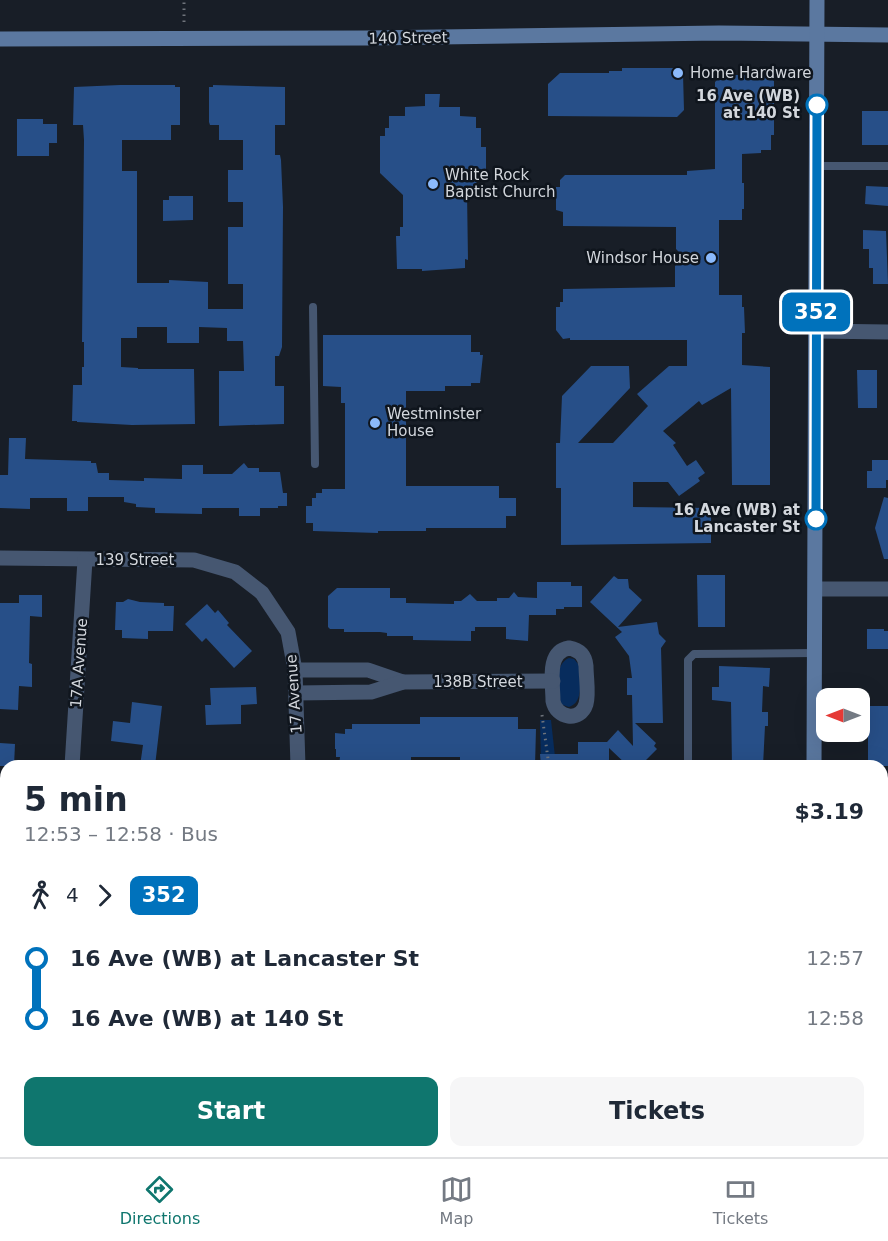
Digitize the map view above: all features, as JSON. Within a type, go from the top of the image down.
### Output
[{"type":"main road","points":[[814,760],[817,0]]},
{"type":"main road","name":"140 Street","points":[[0,39],[369,38],[719,33],[888,35]]},
{"type":"street","points":[[816,331],[888,332]]},
{"type":"street","name":"139 Street","points":[[0,558],[194,561],[235,572],[262,593]]},
{"type":"street","name":"17A Avenue","points":[[72,760],[85,560]]},
{"type":"street","points":[[816,589],[888,589]]},
{"type":"street","name":"17 Avenue","points":[[262,593],[288,633],[295,670],[298,760]]},
{"type":"street","name":"138B Street","points":[[295,670],[368,670],[403,682]]},
{"type":"street","name":"138B Street","points":[[296,693],[370,692],[403,682],[553,681]]},
{"type":"lane","points":[[817,166],[888,166]]},
{"type":"lane","points":[[313,307],[315,464]]},
{"type":"lane","points":[[688,760],[688,660],[694,654],[815,653]]},
{"type":"path","points":[[183,22],[184,0]]},
{"type":"path","points":[[546,709],[542,713],[542,728],[549,760]]},
{"type":"shaded area","points":[[569,658],[574,659],[579,665],[580,683],[577,700],[569,707],[560,704],[558,685],[561,666]]},
{"type":"shaded area","points":[[540,720],[551,720],[555,760],[541,760]]},
{"type":"building","points":[[622,68],[676,68],[683,74],[684,110],[677,117],[548,116],[548,84],[560,73],[609,73],[609,71],[622,71]]},
{"type":"building","points":[[722,75],[768,75],[774,81],[774,135],[771,135],[771,150],[742,154],[744,209],[742,209],[742,220],[719,220],[719,295],[742,295],[745,333],[742,333],[742,365],[770,367],[770,485],[732,485],[731,388],[702,405],[699,401],[663,431],[676,443],[673,445],[687,466],[696,460],[705,473],[698,478],[700,481],[679,496],[668,482],[633,482],[633,507],[711,508],[711,543],[561,545],[561,488],[556,488],[556,443],[560,443],[562,396],[591,366],[629,366],[630,388],[578,443],[613,443],[648,406],[637,394],[669,366],[687,366],[687,340],[563,339],[556,330],[556,307],[560,307],[560,302],[563,302],[563,289],[675,287],[675,266],[684,257],[676,249],[676,227],[563,226],[563,212],[556,210],[556,187],[560,187],[560,180],[565,175],[687,175],[687,171],[715,169],[715,82]]},
{"type":"building","points":[[175,85],[175,87],[180,87],[180,125],[171,125],[171,140],[122,140],[122,171],[137,171],[137,283],[169,283],[169,280],[208,282],[208,309],[243,309],[243,284],[228,284],[228,227],[243,227],[243,202],[228,202],[228,170],[243,170],[243,140],[219,140],[219,125],[210,125],[209,122],[209,87],[213,85],[285,87],[285,125],[275,125],[275,155],[280,155],[281,160],[283,207],[282,347],[279,356],[275,356],[275,386],[284,386],[284,424],[219,426],[219,371],[244,371],[243,341],[227,341],[227,328],[199,327],[199,343],[167,343],[167,327],[137,327],[137,338],[121,338],[121,367],[194,369],[195,424],[132,425],[72,421],[73,385],[82,385],[82,367],[84,367],[84,342],[82,342],[84,140],[83,125],[73,125],[74,87]]},
{"type":"building","name":"White Rock Baptist Church","points":[[425,94],[440,94],[439,107],[460,107],[460,116],[476,117],[476,128],[481,128],[481,147],[486,147],[486,173],[467,192],[468,260],[465,259],[465,268],[422,271],[422,269],[397,269],[396,236],[400,236],[400,227],[403,227],[403,195],[380,173],[380,136],[385,136],[385,128],[389,128],[389,116],[405,116],[405,107],[425,106]]},
{"type":"building","points":[[862,111],[888,111],[888,145],[862,145]]},
{"type":"building","points":[[17,119],[43,119],[43,124],[57,124],[57,143],[49,143],[49,156],[17,156]]},
{"type":"building","points":[[866,186],[888,187],[888,206],[865,204]]},
{"type":"building","points":[[169,196],[193,196],[193,220],[163,221],[163,200],[169,200]]},
{"type":"building","points":[[863,230],[886,231],[888,284],[873,284],[873,268],[869,268],[869,249],[863,249]]},
{"type":"building","name":"Westminster House","points":[[323,335],[471,335],[471,352],[480,352],[480,355],[483,355],[480,383],[471,383],[471,386],[445,386],[445,391],[406,391],[406,486],[499,486],[499,498],[516,498],[516,516],[506,516],[506,528],[426,528],[426,531],[378,531],[378,533],[313,531],[313,523],[306,523],[306,506],[312,506],[312,498],[316,498],[316,493],[322,493],[322,489],[345,489],[345,403],[341,403],[341,387],[323,386]]},
{"type":"building","points":[[857,370],[877,370],[877,408],[858,408]]},
{"type":"building","points":[[9,438],[26,438],[25,459],[91,461],[91,463],[96,463],[98,473],[109,473],[109,480],[182,479],[182,465],[203,465],[203,474],[232,474],[244,463],[248,468],[259,468],[259,472],[280,472],[283,493],[287,493],[287,506],[260,508],[260,516],[239,516],[239,508],[202,508],[202,514],[155,513],[155,508],[136,507],[136,504],[124,502],[124,497],[88,497],[88,511],[67,511],[67,498],[30,498],[30,509],[0,508],[0,475],[8,475]]},
{"type":"building","points":[[872,460],[888,460],[886,488],[867,488],[867,471],[872,471]]},
{"type":"building","points":[[884,497],[888,498],[888,559],[884,559],[875,528]]},
{"type":"building","points":[[697,575],[725,575],[725,627],[698,627]]},
{"type":"building","points":[[614,576],[618,579],[628,579],[629,588],[642,600],[618,627],[657,622],[659,634],[666,641],[661,648],[663,723],[635,723],[656,743],[654,746],[657,749],[646,760],[622,760],[609,748],[609,760],[540,760],[540,754],[578,754],[578,742],[607,742],[618,730],[633,746],[632,695],[627,695],[627,678],[632,678],[629,656],[615,637],[622,632],[590,602]]},
{"type":"building","points":[[537,582],[571,582],[571,586],[582,586],[582,607],[556,609],[556,615],[529,615],[528,641],[506,639],[506,627],[475,627],[475,631],[471,631],[471,641],[413,640],[413,636],[387,636],[387,633],[380,632],[344,632],[344,629],[328,627],[328,596],[337,588],[390,588],[390,598],[406,598],[406,603],[454,604],[454,601],[461,601],[470,594],[477,601],[497,601],[497,598],[509,598],[514,592],[518,597],[537,598]]},
{"type":"building","points":[[19,595],[42,595],[42,617],[30,616],[29,663],[32,664],[32,687],[19,686],[18,710],[0,709],[0,603],[19,603]]},
{"type":"building","points":[[128,599],[174,606],[173,631],[148,631],[148,639],[122,638],[122,630],[115,630],[116,602]]},
{"type":"building","points":[[207,604],[215,613],[218,610],[229,623],[227,625],[252,651],[234,668],[206,638],[202,642],[185,624]]},
{"type":"building","points":[[867,629],[888,631],[888,649],[867,649]]},
{"type":"building","points":[[719,666],[770,668],[769,687],[763,686],[762,712],[768,712],[763,760],[732,760],[731,702],[712,700],[712,687],[719,687]]},
{"type":"building","points":[[256,687],[257,704],[241,705],[241,724],[206,725],[205,705],[211,705],[210,688]]},
{"type":"building","points":[[132,702],[162,706],[156,760],[141,760],[143,745],[111,741],[113,721],[130,723]]},
{"type":"building","points":[[870,706],[888,706],[888,760],[868,760]]},
{"type":"building","points":[[420,717],[518,717],[518,729],[536,729],[535,760],[460,760],[460,757],[411,757],[411,760],[340,760],[340,757],[336,757],[335,733],[345,734],[345,729],[352,729],[352,724],[420,724]]},
{"type":"building","points":[[0,743],[15,744],[14,760],[0,760]]},
{"type":"bus line","name":"352","points":[[816,519],[817,105]]},
{"type":"place","name":"Home Hardware","points":[[678,73]]},
{"type":"place","name":"16 Ave (WB) at 140 St","points":[[817,105]]},
{"type":"place","name":"White Rock Baptist Church","points":[[433,184]]},
{"type":"place","name":"Windsor House","points":[[711,258]]},
{"type":"place","name":"Westminster House","points":[[375,423]]},
{"type":"place","name":"16 Ave (WB) at Lancaster St","points":[[816,519]]}]
